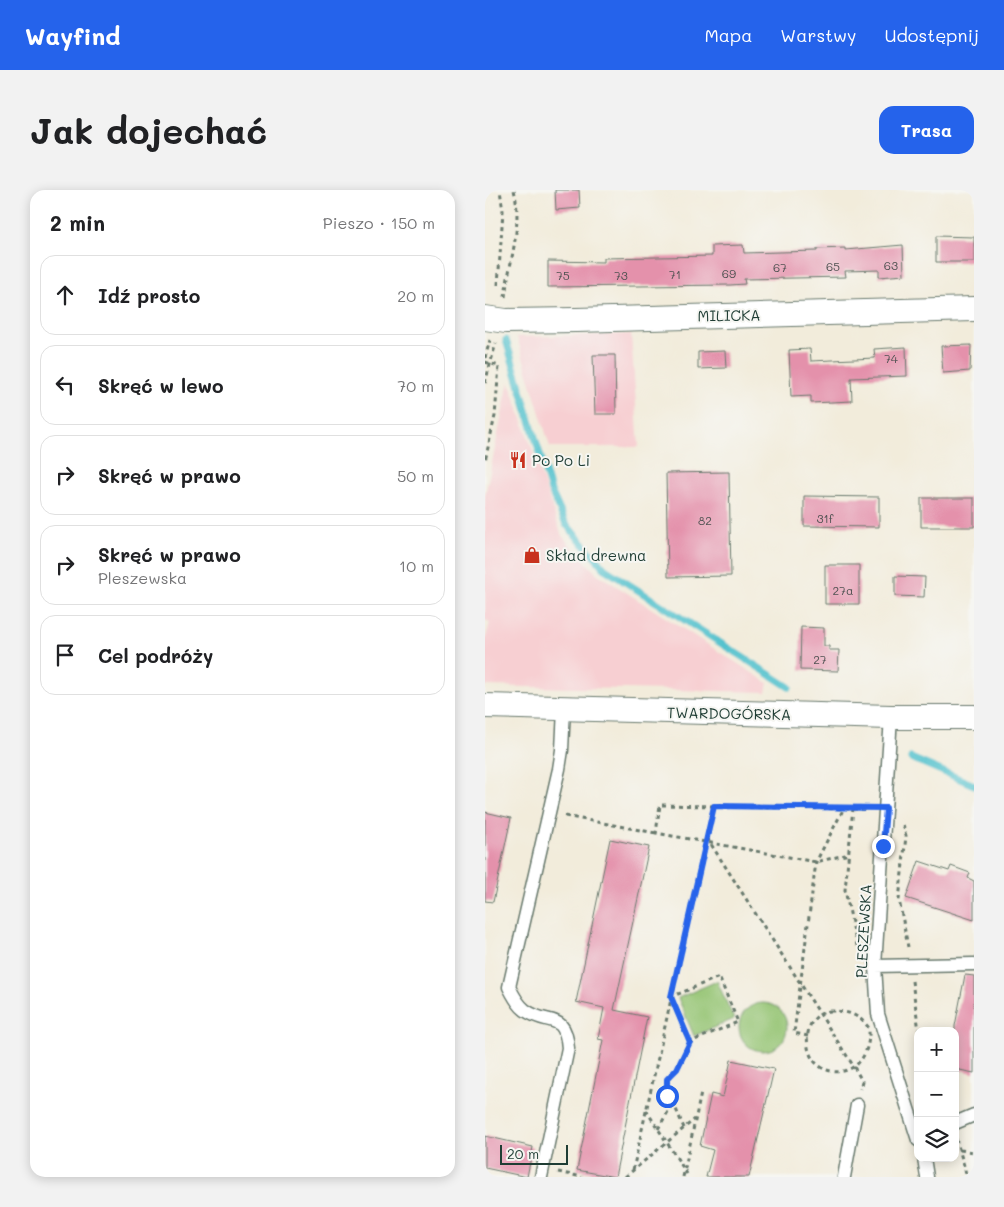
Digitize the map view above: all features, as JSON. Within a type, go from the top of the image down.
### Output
[{"type":"street","name":"MILICKA","points":[[495,312],[524,320],[974,310]]},
{"type":"street","name":"TWARDOGÓRSKA","points":[[485,706],[564,710],[974,717]]},
{"type":"lane","points":[[542,1173],[568,1048],[567,1033],[561,1024],[525,1010],[509,987],[562,750],[564,710]]},
{"type":"lane","name":"PLESZEWSKA","points":[[891,717],[875,966],[878,1014],[914,1127]]},
{"type":"lane","points":[[875,966],[974,964]]},
{"type":"lane","points":[[844,1177],[857,1105]]},
{"type":"lane","points":[[959,1121],[974,1115]]},
{"type":"lane","points":[[925,1162],[927,1177]]},
{"type":"path","points":[[498,285],[503,211],[500,190]]},
{"type":"path","points":[[495,312],[515,242],[517,201],[514,190]]},
{"type":"path","points":[[485,383],[496,340]]},
{"type":"path","points":[[485,362],[499,366],[495,416],[485,461]]},
{"type":"path","points":[[656,832],[660,805],[886,808],[901,813],[906,836],[899,900],[911,964],[919,1027]]},
{"type":"path","points":[[633,1170],[714,806]]},
{"type":"path","points":[[808,1036],[794,1033],[816,862],[844,808]]},
{"type":"path","points":[[853,808],[845,890],[861,963],[875,966]]},
{"type":"path","points":[[549,813],[816,862],[849,854]]},
{"type":"path","points":[[707,841],[820,1013],[862,1081],[857,1105]]},
{"type":"path","points":[[671,997],[719,976],[737,1022],[690,1042],[677,1069],[667,1079],[667,1096],[673,1102],[684,1128]]},
{"type":"path","points":[[671,997],[690,1042]]},
{"type":"path","points":[[844,1011],[859,1016],[869,1028],[867,1051],[859,1065],[846,1072],[821,1068],[812,1060],[806,1044],[809,1026],[820,1013],[844,1011]]},
{"type":"path","points":[[683,1177],[701,1093]]},
{"type":"path","points":[[658,1129],[673,1102]]},
{"type":"path","points":[[646,1110],[689,1177]]},
{"type":"path","points":[[625,1177],[695,1119]]},
{"type":"path","points":[[966,1177],[959,1150],[974,1152]]},
{"type":"path","points":[[542,1173],[582,1177]]},
{"type":"shaded area","points":[[631,334],[639,447],[550,447],[517,337]]},
{"type":"shaded area","name":"Skład drewna","points":[[509,381],[562,536],[596,573],[768,683],[766,692],[485,686],[485,641],[490,622],[485,620],[485,496]]},
{"type":"green space","points":[[717,981],[734,1019],[694,1036],[678,998]]},
{"type":"green space","points":[[758,1003],[768,1003],[780,1010],[787,1022],[787,1032],[780,1044],[768,1051],[758,1051],[750,1047],[743,1040],[739,1032],[739,1022],[743,1014],[750,1007]]},
{"type":"building","points":[[555,190],[579,190],[580,208],[556,210]]},
{"type":"building","points":[[936,236],[974,237],[974,262],[936,262]]},
{"type":"building","points":[[743,245],[744,253],[817,251],[817,249],[845,248],[845,250],[903,245],[904,275],[879,277],[879,270],[845,271],[846,277],[744,279],[745,284],[730,285],[548,287],[548,261],[604,262],[604,258],[712,256],[712,246]]},
{"type":"building","points":[[971,345],[970,371],[943,373],[941,346]]},
{"type":"building","points":[[906,347],[907,376],[851,378],[852,401],[811,403],[811,396],[791,397],[789,350],[810,349],[811,361],[875,358],[874,349]]},
{"type":"building","points":[[725,351],[726,368],[698,369],[698,352]]},
{"type":"building","points":[[593,355],[615,355],[616,414],[595,414]]},
{"type":"building","points":[[729,472],[731,576],[668,577],[666,473]]},
{"type":"building","points":[[804,496],[879,497],[879,527],[804,526]]},
{"type":"building","points":[[921,498],[974,498],[974,527],[921,527]]},
{"type":"building","points":[[825,565],[859,565],[859,604],[825,604]]},
{"type":"building","points":[[895,576],[925,577],[924,597],[895,596]]},
{"type":"building","points":[[801,627],[824,628],[824,646],[829,646],[829,650],[839,650],[838,671],[800,670]]},
{"type":"building","points":[[485,812],[511,818],[493,902],[485,901]]},
{"type":"building","points":[[610,839],[649,847],[614,1010],[647,1017],[615,1177],[577,1170],[603,1040],[598,1039],[604,1008],[576,1002]]},
{"type":"building","points":[[919,861],[949,871],[951,866],[970,873],[968,878],[974,881],[974,920],[906,898]]},
{"type":"building","points":[[965,975],[974,976],[974,1073],[959,1070],[959,1027],[955,1026]]},
{"type":"building","points":[[731,1060],[774,1069],[749,1177],[706,1177],[713,1150],[700,1146],[711,1094],[723,1097]]},
{"type":"building","points":[[485,1136],[533,1147],[527,1177],[485,1168]]},
{"type":"waterway","points":[[506,340],[551,491],[566,524],[605,569],[789,687]]},
{"type":"waterway","points":[[911,758],[974,785]]},
{"type":"place","name":"Po Po Li","points":[[518,460]]},
{"type":"place","name":"Skład drewna","points":[[532,555]]},
{"type":"route","points":[[667,1096],[667,1079],[677,1069],[690,1042],[671,997],[714,806],[886,808],[883,846]]}]
